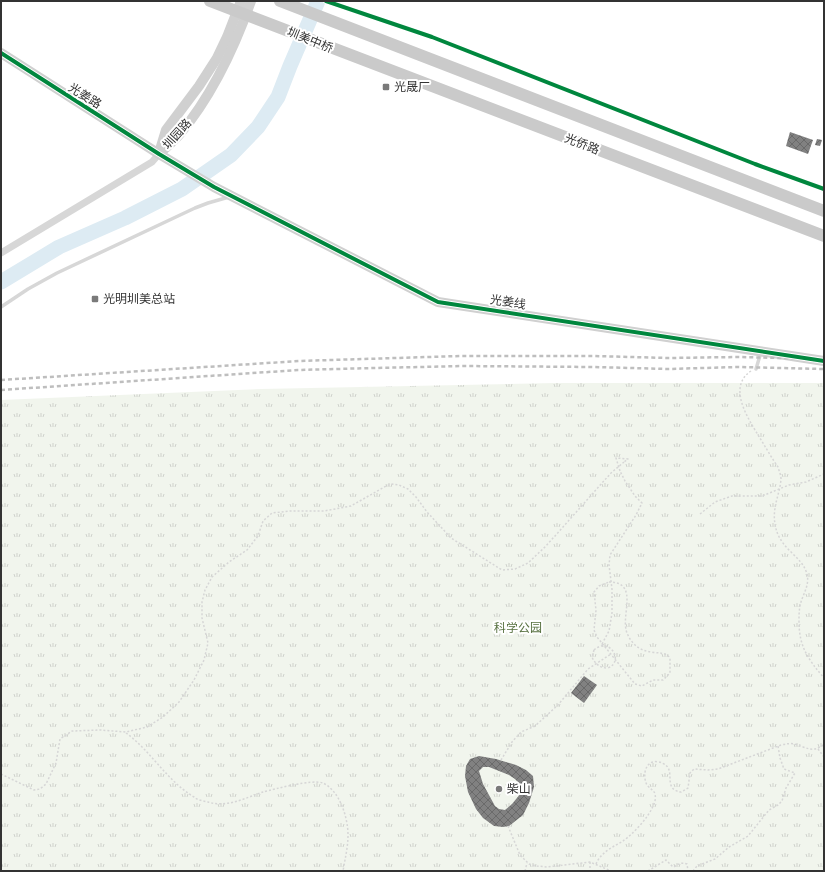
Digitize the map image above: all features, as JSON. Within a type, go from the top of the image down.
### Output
[{"type":"main road","points":[[210,1],[241,9]]},
{"type":"main road","name":"光侨路","points":[[286,2],[349,28],[824,211]]},
{"type":"main road","name":"圳美中桥","points":[[241,9],[280,28],[340,52]]},
{"type":"main road","name":"光侨路","points":[[340,52],[824,236]]},
{"type":"street","name":"圳园路","points":[[159,154],[166,130],[199,86],[216,58],[241,9],[251,1]]},
{"type":"street","name":"光姜路","points":[[1,53],[159,154]]},
{"type":"street","name":"光姜线","points":[[159,154],[232,197],[438,302],[824,361]]},
{"type":"street","points":[[1,253],[152,162],[159,154]]},
{"type":"lane","points":[[1,307],[28,289],[57,273],[195,208],[232,197]]},
{"type":"lane","points":[[756,369],[761,351]]},
{"type":"path","points":[[756,369],[746,375],[743,379],[740,393],[741,403],[745,413],[778,467],[781,477],[774,512],[774,523],[783,545],[804,567],[807,574],[807,588],[800,607],[799,625],[801,642],[807,656],[824,678]]},
{"type":"path","points":[[1,774],[34,790],[40,789],[46,784],[56,763],[60,739],[72,731],[100,730],[126,732],[147,727],[163,717],[179,702],[194,680],[204,660],[208,643],[202,618],[202,602],[205,590],[212,577],[229,562],[247,550],[258,536],[263,522],[272,513],[290,511],[324,511],[350,506],[391,484],[399,485],[408,489],[451,538],[502,570],[515,570],[528,563],[546,546],[611,473],[624,462],[628,459],[616,458],[620,471],[625,481],[635,496],[642,503],[610,555],[609,565],[612,590],[612,613],[609,631],[602,644]]},
{"type":"path","points":[[700,514],[715,502],[732,496],[762,496],[789,485],[806,482],[824,474]]},
{"type":"path","points":[[609,582],[614,582],[623,587],[627,593],[626,626],[630,638],[634,644],[646,652],[668,655],[670,658],[670,673],[663,680],[653,680],[644,685],[637,685],[611,654],[597,637],[594,630],[596,610],[594,592],[599,586],[609,582]]},
{"type":"path","points":[[602,646],[609,647],[613,650],[615,655],[613,664],[608,668],[601,667],[597,664],[592,657],[594,650],[602,646]]},
{"type":"path","points":[[501,760],[512,742],[521,732],[535,726],[558,705],[588,669],[611,654]]},
{"type":"path","points":[[824,706],[824,718]]},
{"type":"path","points":[[126,732],[138,742],[164,771],[194,798],[210,803],[226,804],[298,784],[322,783],[333,790],[343,807],[348,834],[343,871]]},
{"type":"path","points":[[596,864],[603,854],[625,840],[633,832],[647,816],[653,806],[655,796],[645,778],[646,769],[652,762],[667,765],[670,769],[671,786],[674,790],[681,792],[688,788],[690,773],[694,769],[718,769],[778,746],[792,744],[813,750],[818,749],[824,744]]},
{"type":"path","points":[[693,871],[697,866],[715,859],[729,846],[748,836],[769,810],[782,801],[786,788],[795,773],[784,769],[778,746]]},
{"type":"path","points":[[818,749],[824,757]]},
{"type":"path","points":[[508,826],[520,855],[527,862],[537,866],[547,867],[590,862],[611,871]]},
{"type":"path","points":[[648,871],[666,860],[674,867],[679,864],[687,864],[688,871]]},
{"type":"path","points":[[525,871],[527,862]]},
{"type":"path","points":[[590,862],[590,871]]},
{"type":"green space","name":"科学公园","points":[[554,383],[824,383],[824,871],[1,871],[1,400],[261,389]]},
{"type":"building","points":[[790,132],[813,140],[808,154],[786,146]]},
{"type":"building","points":[[817,139],[822,140],[820,146],[815,145]]},
{"type":"building","points":[[584,676],[597,685],[584,703],[571,693]]},
{"type":"building","points":[[479,756],[496,759],[516,765],[526,770],[533,776],[534,787],[529,803],[523,815],[509,826],[494,826],[483,818],[476,809],[468,792],[465,776],[466,766],[470,759]],"holes":[[[483,767],[489,767],[509,775],[521,785],[521,793],[505,810],[499,809],[495,806],[483,784],[479,771]]]},
{"type":"waterway","points":[[1,282],[59,247],[125,218],[182,189],[231,155],[258,127],[278,97],[318,1]]},
{"type":"railway","points":[[1,380],[299,361],[460,356],[594,356],[668,358],[737,357],[824,359]]},
{"type":"railway","points":[[1,390],[298,370],[374,368],[464,366],[668,369],[738,367],[824,369]]},
{"type":"cycle path","points":[[326,1],[432,37],[755,164],[824,189]]},
{"type":"cycle path","points":[[1,53],[159,154],[214,187],[438,302],[824,361]]},
{"type":"place","name":"光晟厂","points":[[386,87]]},
{"type":"place","name":"光明圳美总站","points":[[95,299]]},
{"type":"place","name":"柴山","points":[[499,789]]}]
